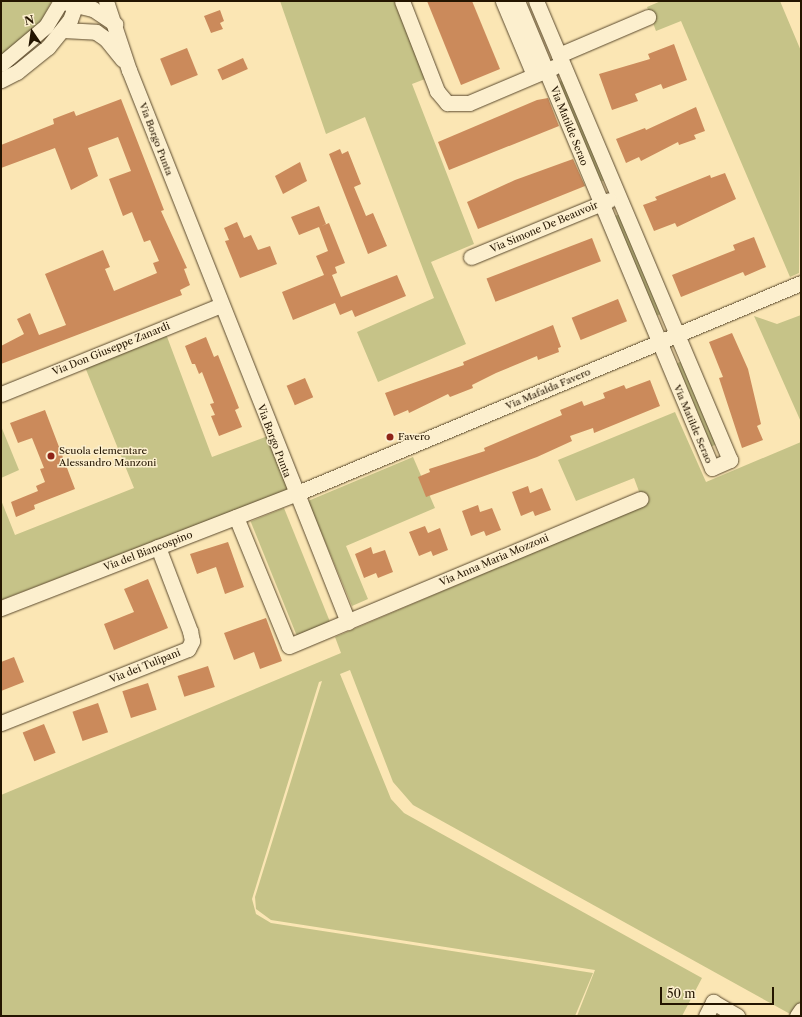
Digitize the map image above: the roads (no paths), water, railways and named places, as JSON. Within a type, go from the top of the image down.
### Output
[{"type":"street","name":"Via Borgo Punta","points":[[106,1],[116,25],[129,70],[348,622]]},
{"type":"street","points":[[402,1],[437,91],[446,103],[469,103],[540,73],[561,59],[648,17]]},
{"type":"street","name":"Via Matilde Serao","points":[[503,1],[540,73],[601,203],[712,468],[730,460],[536,1]]},
{"type":"street","name":"Via Matilde Serao","points":[[517,1],[540,73]]},
{"type":"street","name":"Via Borgo Punta","points":[[69,2],[106,38],[129,70]]},
{"type":"street","points":[[69,2],[101,13],[116,25]]},
{"type":"street","points":[[1,80],[30,62],[63,30],[69,2]]},
{"type":"street","points":[[1,64],[46,26],[69,2]]},
{"type":"street","points":[[63,30],[90,31],[106,38]]},
{"type":"street","name":"Via Simone De Beauvoir","points":[[471,257],[618,196]]},
{"type":"street","name":"Via Mafalda Favero","points":[[296,494],[801,283]]},
{"type":"street","name":"Via Don Giuseppe Zanardi","points":[[1,394],[221,305]]},
{"type":"street","name":"Via del Biancospino","points":[[1,608],[296,494]]},
{"type":"street","name":"Via Anna Maria Mozzoni","points":[[348,622],[640,499]]},
{"type":"street","points":[[236,517],[289,646],[348,622]]},
{"type":"street","name":"Via dei Tulipani","points":[[1,723],[188,649],[192,642],[190,632],[158,547]]},
{"type":"street","points":[[706,1016],[713,1002],[737,1016]]},
{"type":"street","points":[[797,1016],[801,1010]]},
{"type":"place","name":"Favero","points":[[390,437]]},
{"type":"place","name":"Scuola elementare Alessandro Manzoni","points":[[51,456]]}]
